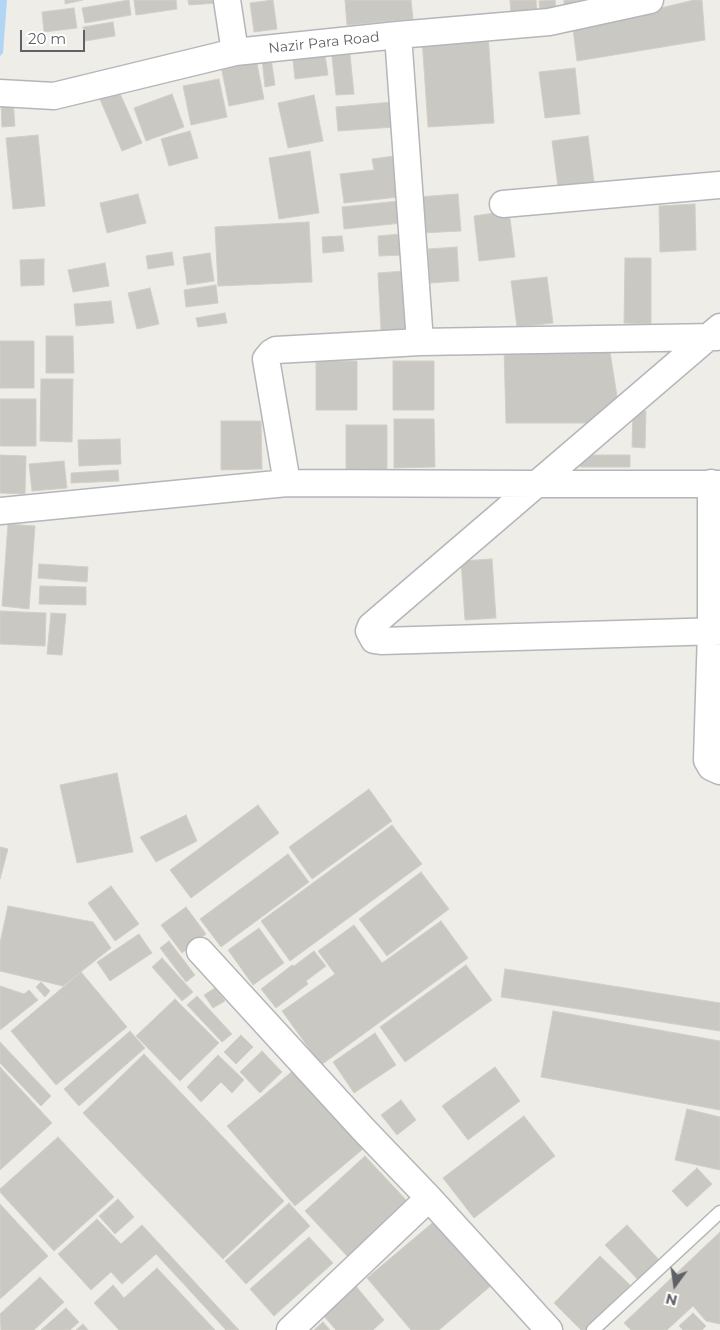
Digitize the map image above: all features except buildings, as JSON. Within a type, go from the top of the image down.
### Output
[{"type":"street","points":[[227,0],[235,52]]},
{"type":"street","name":"Nazir Para Road","points":[[0,93],[54,96],[235,52],[549,22],[650,0]]},
{"type":"street","points":[[398,35],[420,342]]},
{"type":"street","points":[[503,204],[720,185]]},
{"type":"street","points":[[287,482],[266,359],[276,350],[420,342],[716,334]]},
{"type":"street","points":[[715,631],[400,641],[374,640],[369,631],[371,626],[536,484],[716,334]]},
{"type":"street","points":[[0,511],[287,482],[716,484],[715,631],[707,760],[711,767],[720,771]]},
{"type":"street","points":[[200,951],[363,1129],[430,1198],[549,1330]]},
{"type":"street","points":[[290,1330],[430,1198]]},
{"type":"lane","points":[[593,1330],[720,1212]]},
{"type":"water","points":[[0,0],[7,0],[3,53],[0,56]]}]
